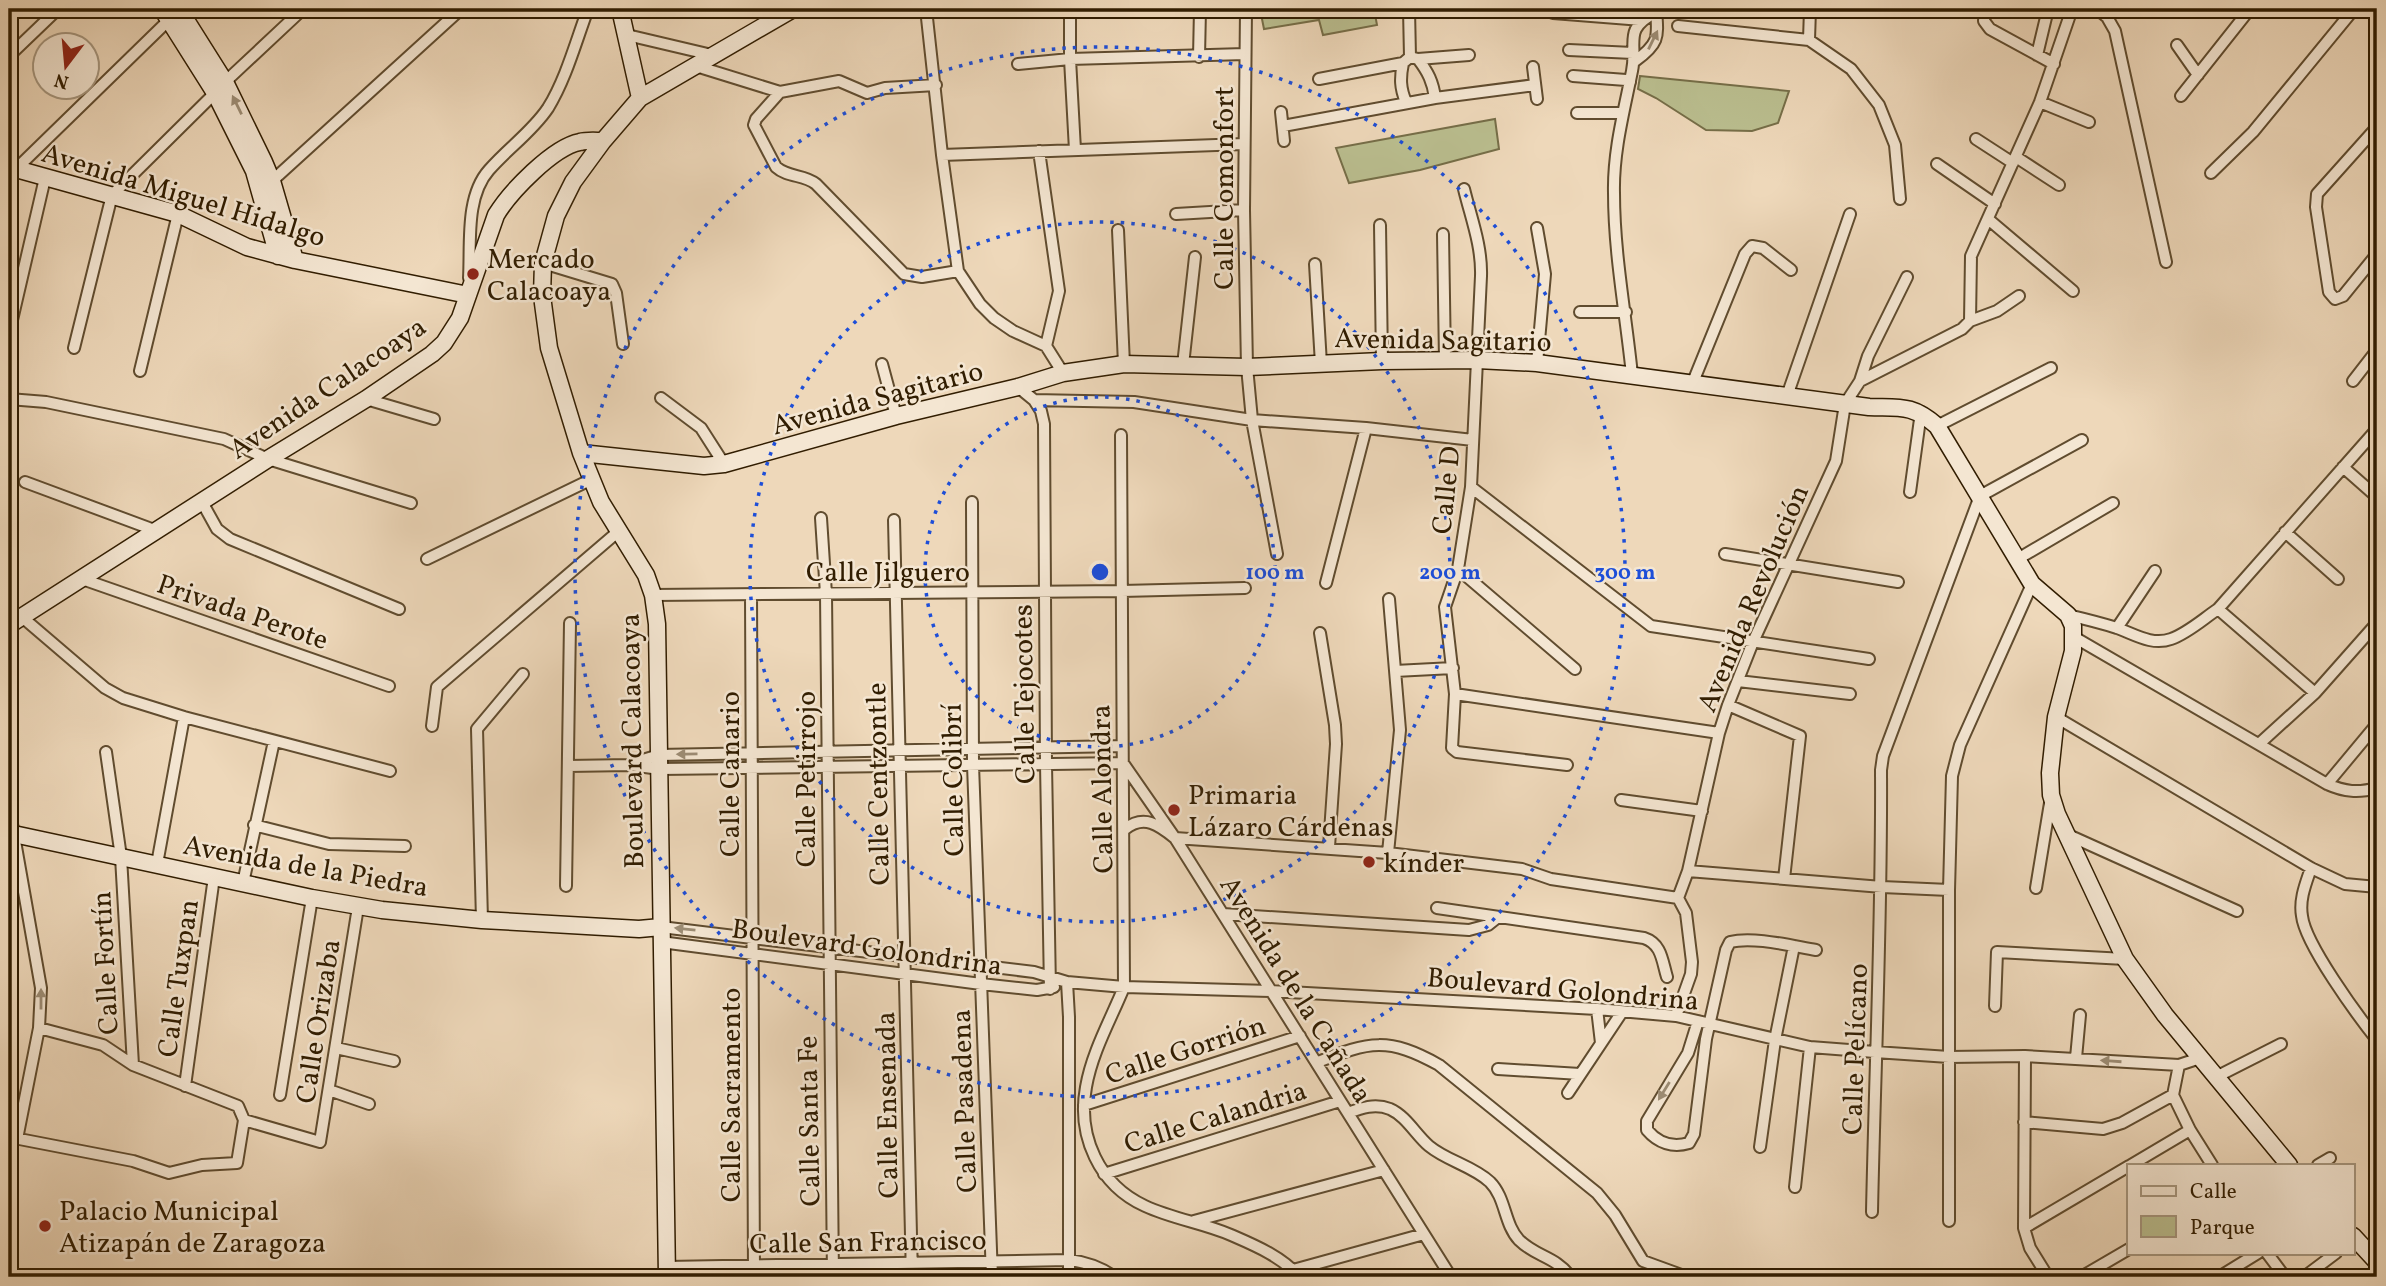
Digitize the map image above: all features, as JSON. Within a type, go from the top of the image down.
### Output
[{"type":"street","points":[[9,56],[58,9]]},
{"type":"street","points":[[74,348],[113,195],[220,87],[303,9]]},
{"type":"street","points":[[272,181],[461,9]]},
{"type":"street","points":[[468,295],[472,211],[476,191],[487,172],[536,123],[549,106],[589,9]]},
{"type":"street","points":[[620,9],[640,99]]},
{"type":"street","name":"Boulevard Calacoaya","points":[[667,1272],[657,624],[653,595],[646,575],[601,502],[581,453],[549,348],[542,296],[542,263],[556,216],[568,192],[603,141],[640,99],[793,9]]},
{"type":"street","points":[[930,9],[927,18],[958,271],[994,318],[1013,331],[1046,346],[1063,373]]},
{"type":"street","points":[[1070,9],[1075,150]]},
{"type":"street","points":[[1199,57],[1200,9]]},
{"type":"street","name":"Calle Comonfort","points":[[1246,9],[1244,210],[1247,367],[1252,420],[1277,554]]},
{"type":"street","points":[[1406,102],[1401,90],[1400,76],[1410,60],[1409,9]]},
{"type":"street","points":[[1809,40],[1810,9]]},
{"type":"street","points":[[1985,9],[1986,25],[2054,64]]},
{"type":"street","points":[[2037,55],[2048,9]]},
{"type":"street","points":[[1970,321],[1971,256],[2040,102],[2072,9]]},
{"type":"street","points":[[2097,9],[2107,16],[2115,31],[2165,262]]},
{"type":"street","points":[[2181,96],[2250,9]]},
{"type":"street","points":[[2211,173],[2253,132],[2354,9]]},
{"type":"street","points":[[1569,50],[1634,57],[1651,47],[1657,38],[1659,28],[1656,10],[1636,27],[1634,57],[1623,113],[1614,191],[1615,230],[1632,375]]},
{"type":"street","points":[[13,168],[175,11],[272,181],[295,260]]},
{"type":"street","points":[[1553,13],[1642,20]]},
{"type":"street","points":[[1678,26],[1809,40],[1851,69],[1879,105],[1895,145],[1900,199]]},
{"type":"street","points":[[627,35],[712,55]]},
{"type":"street","points":[[2177,46],[2198,75]]},
{"type":"street","points":[[1018,64],[1070,59],[1245,54]]},
{"type":"street","points":[[1319,79],[1410,60],[1469,55]]},
{"type":"street","points":[[1410,60],[1427,70],[1435,97]]},
{"type":"street","points":[[696,65],[780,92],[839,81],[867,93],[885,88],[936,85]]},
{"type":"street","points":[[1533,67],[1537,99]]},
{"type":"street","points":[[1573,76],[1630,82]]},
{"type":"street","points":[[1283,126],[1435,97],[1535,85]]},
{"type":"street","points":[[220,87],[254,171],[278,256]]},
{"type":"street","points":[[780,92],[756,119],[754,125],[776,167],[782,172],[809,178],[904,274],[922,277],[958,271]]},
{"type":"street","points":[[2040,102],[2089,122]]},
{"type":"street","points":[[1281,112],[1284,141]]},
{"type":"street","points":[[1577,113],[1623,113]]},
{"type":"street","points":[[2377,127],[2317,194],[2316,207],[2329,292],[2335,299],[2343,296],[2377,254]]},
{"type":"street","points":[[1976,139],[2059,185]]},
{"type":"street","name":"Avenida Calacoaya","points":[[15,621],[366,399],[432,354],[444,343],[460,318],[496,215],[506,200],[519,185],[565,147],[581,142],[603,141]]},
{"type":"street","points":[[942,155],[1244,144]]},
{"type":"street","points":[[1039,151],[1059,291],[1046,346]]},
{"type":"street","points":[[1937,164],[1996,204]]},
{"type":"street","name":"Avenida Miguel Hidalgo","points":[[13,168],[178,214],[247,247],[278,256],[468,295]]},
{"type":"street","points":[[9,333],[45,178]]},
{"type":"street","name":"Calle D","points":[[1464,189],[1482,259],[1471,487],[1458,569],[1445,607],[1455,694],[1451,748],[1457,752],[1567,765]]},
{"type":"street","points":[[1176,214],[1244,210]]},
{"type":"street","points":[[140,371],[178,214]]},
{"type":"street","points":[[1787,396],[1850,214]]},
{"type":"street","points":[[1988,219],[2073,291]]},
{"type":"street","points":[[1380,225],[1382,361]]},
{"type":"street","points":[[1537,228],[1545,274],[1537,363]]},
{"type":"street","points":[[1118,230],[1124,364]]},
{"type":"street","points":[[1443,234],[1445,360]]},
{"type":"street","points":[[1693,382],[1745,254],[1752,246],[1763,248],[1791,270]]},
{"type":"street","points":[[1183,365],[1195,257]]},
{"type":"street","points":[[542,263],[612,284],[616,293],[623,344]]},
{"type":"street","points":[[1315,264],[1321,364]]},
{"type":"street","points":[[1845,404],[1860,382],[1868,356],[1907,277]]},
{"type":"street","points":[[1860,382],[1962,329],[1970,321],[1997,311],[2019,296]]},
{"type":"street","points":[[1580,312],[1626,312]]},
{"type":"street","points":[[2353,382],[2377,350]]},
{"type":"street","name":"Avenida Sagitario","points":[[581,453],[704,466],[724,464],[1063,373],[1124,364],[1247,367],[1445,360],[1537,363],[1921,412]]},
{"type":"street","points":[[882,365],[896,416]]},
{"type":"street","points":[[1937,426],[2051,368]]},
{"type":"street","points":[[1018,387],[1034,400],[1134,402],[1252,420],[1366,428],[1473,440]]},
{"type":"street","points":[[660,398],[701,428],[724,464]]},
{"type":"street","points":[[366,399],[434,419]]},
{"type":"street","points":[[9,400],[46,401],[224,439],[268,459],[411,503]]},
{"type":"street","name":"Calle Tejocotes","points":[[1034,400],[1041,411],[1044,424],[1045,747],[1050,989]]},
{"type":"street","name":"Avenida Revolución","points":[[1679,895],[1688,871],[1719,733],[1728,705],[1753,642],[1836,461],[1845,404]]},
{"type":"street","points":[[1921,412],[1937,426],[2032,584],[2068,615],[2073,626],[2074,637],[2056,717],[2050,773],[2051,795],[2036,888]]},
{"type":"street","points":[[1910,492],[1921,412]]},
{"type":"street","points":[[1326,583],[1366,428]]},
{"type":"street","points":[[2068,615],[2117,628],[2146,640],[2159,642],[2171,639],[2218,609],[2377,429]]},
{"type":"street","name":"Calle Alondra","points":[[1121,435],[1124,987]]},
{"type":"street","points":[[1980,496],[2082,440]]},
{"type":"street","points":[[2343,467],[2377,497]]},
{"type":"street","points":[[427,559],[590,480]]},
{"type":"street","points":[[25,482],[157,531]]},
{"type":"street","points":[[1471,487],[1651,626],[1869,659]]},
{"type":"street","name":"Calle Pelícano","points":[[1872,1212],[1882,887],[1883,756],[1980,496]]},
{"type":"street","points":[[202,502],[217,529],[230,539],[399,609]]},
{"type":"street","name":"Calle Colibrí","points":[[972,502],[973,765],[979,966]]},
{"type":"street","points":[[2016,559],[2113,503]]},
{"type":"street","name":"Calle Petirrojo","points":[[821,518],[826,594],[828,963]]},
{"type":"street","name":"Calle Centzontle","points":[[894,520],[905,975]]},
{"type":"street","points":[[432,726],[437,687],[620,530]]},
{"type":"street","points":[[2285,532],[2338,579]]},
{"type":"street","points":[[1725,554],[1898,582]]},
{"type":"street","points":[[1458,569],[1575,668]]},
{"type":"street","points":[[2117,628],[2155,571]]},
{"type":"street","name":"Privada Perote","points":[[82,579],[388,686]]},
{"type":"street","points":[[1949,1221],[1949,890],[1952,776],[1955,759],[2032,584]]},
{"type":"street","name":"Calle Jilguero","points":[[653,595],[1122,592],[1245,588]]},
{"type":"street","name":"Calle Canario","points":[[751,594],[752,953]]},
{"type":"street","points":[[1388,853],[1399,747],[1389,599]]},
{"type":"street","points":[[2218,609],[2315,693]]},
{"type":"street","points":[[15,621],[123,698],[184,717],[390,771]]},
{"type":"street","points":[[566,886],[570,623]]},
{"type":"street","points":[[2259,744],[2315,693],[2377,623]]},
{"type":"street","points":[[1320,633],[1335,735],[1329,847]]},
{"type":"street","points":[[2074,637],[2327,784],[2346,792],[2364,792],[2377,788]]},
{"type":"street","points":[[1395,671],[1453,668]]},
{"type":"street","points":[[482,920],[477,729],[523,674]]},
{"type":"street","points":[[1738,681],[1850,694]]},
{"type":"street","points":[[1455,694],[1719,733]]},
{"type":"street","points":[[1728,705],[1800,736],[1784,879]]},
{"type":"street","points":[[157,864],[184,717]]},
{"type":"street","points":[[2056,717],[2311,868],[2345,884],[2377,887]]},
{"type":"street","points":[[2327,784],[2377,724]]},
{"type":"street","points":[[243,883],[274,741]]},
{"type":"street","points":[[568,766],[629,765],[753,753],[1122,746]]},
{"type":"street","name":"Calle Fortín","points":[[106,752],[121,857],[133,1065]]},
{"type":"street","points":[[660,762],[753,768],[1123,763]]},
{"type":"street","name":"Avenida de la Cañada","points":[[1123,763],[1175,838],[1318,1062],[1451,1277]]},
{"type":"street","points":[[2051,795],[2066,834],[2126,959],[2165,1015],[2288,1164]]},
{"type":"street","points":[[1621,800],[1702,811]]},
{"type":"street","points":[[9,807],[11,834],[41,988],[39,1028],[13,1138],[133,1161],[169,1173],[202,1165],[237,1163],[244,1121],[238,1106],[133,1065],[103,1045],[39,1028]]},
{"type":"street","points":[[1125,828],[1138,821],[1145,821],[1153,822],[1175,838],[1388,853],[1531,872],[1552,879],[1679,895],[1686,913],[1692,962],[1691,974],[1675,1016]]},
{"type":"street","points":[[254,825],[329,844],[405,846]]},
{"type":"street","name":"Avenida de la Piedra","points":[[11,834],[358,906],[482,920],[639,929],[661,934]]},
{"type":"street","points":[[2066,834],[2237,912]]},
{"type":"street","points":[[2311,868],[2304,889],[2302,919],[2329,971],[2377,1040]]},
{"type":"street","points":[[1688,871],[1949,890]]},
{"type":"street","name":"Calle Tuxpan","points":[[185,1086],[214,877]]},
{"type":"street","points":[[280,1095],[312,898]]},
{"type":"street","name":"Calle Orizaba","points":[[244,1121],[320,1142],[358,906]]},
{"type":"street","points":[[1437,908],[1654,941],[1667,977]]},
{"type":"street","points":[[1223,914],[1469,930],[1488,925],[1498,918]]},
{"type":"street","name":"Boulevard Golondrina","points":[[661,934],[752,936],[1050,975],[1067,982],[1124,987],[1270,990],[1675,1016],[1775,1040],[1875,1052],[2076,1058],[2179,1065]]},
{"type":"street","name":"Boulevard Golondrina","points":[[661,934],[752,953],[981,984],[1037,990],[1050,989],[1067,982]]},
{"type":"street","points":[[1703,1022],[1694,1133],[1689,1143],[1681,1146],[1670,1144],[1653,1138],[1647,1130],[1647,1121],[1688,1053],[1703,1022],[1730,942],[1739,940],[1816,950]]},
{"type":"street","points":[[1760,1147],[1775,1040],[1794,946]]},
{"type":"street","points":[[1995,1006],[1997,952],[2126,959]]},
{"type":"street","name":"Calle Sacramento","points":[[752,953],[754,1272]]},
{"type":"street","name":"Calle Santa Fe","points":[[828,963],[833,1277]]},
{"type":"street","name":"Calle Pasadena","points":[[979,966],[992,1277]]},
{"type":"street","name":"Calle Ensenada","points":[[905,975],[912,1277]]},
{"type":"street","points":[[1067,982],[1069,1277]]},
{"type":"street","points":[[1124,987],[1092,1064],[1084,1105],[1088,1141],[1095,1160],[1104,1174],[1127,1196],[1144,1206],[1251,1244],[1296,1274],[1424,1234]]},
{"type":"street","points":[[1597,1009],[1601,1043]]},
{"type":"street","points":[[1568,1093],[1622,1012]]},
{"type":"street","points":[[2076,1058],[2080,1015]]},
{"type":"street","name":"Calle Gorrión","points":[[1084,1105],[1300,1036]]},
{"type":"street","points":[[1318,1062],[1352,1048],[1375,1044],[1420,1054],[1439,1065],[1597,1193],[1615,1215],[1643,1261],[1687,1277]]},
{"type":"street","points":[[2216,1077],[2281,1044]]},
{"type":"street","points":[[1795,1187],[1810,1046]]},
{"type":"street","points":[[336,1048],[394,1061]]},
{"type":"street","points":[[2025,1056],[2024,1228],[2029,1248],[2048,1277]]},
{"type":"street","points":[[2200,1058],[2179,1065],[2173,1095],[2190,1130],[2211,1164]]},
{"type":"street","points":[[1498,1069],[1580,1074]]},
{"type":"street","points":[[329,1090],[369,1104]]},
{"type":"street","points":[[2024,1122],[2103,1129],[2122,1123],[2173,1095]]},
{"type":"street","name":"Calle Calandria","points":[[1104,1174],[1340,1101]]},
{"type":"street","points":[[1348,1113],[1365,1106],[1391,1109],[1428,1146],[1490,1182],[1499,1195],[1512,1231],[1527,1247],[1556,1261],[1572,1277]]},
{"type":"street","points":[[2133,1164],[2190,1130]]},
{"type":"street","points":[[2320,1164],[2330,1158]]},
{"type":"street","points":[[2024,1228],[2127,1168]]},
{"type":"street","points":[[1193,1222],[1384,1170]]},
{"type":"street","points":[[2354,1239],[2377,1262]]},
{"type":"street","points":[[2081,1277],[2127,1250]]},
{"type":"street","points":[[2219,1277],[2257,1254]]},
{"type":"street","points":[[2268,1254],[2285,1277]]},
{"type":"street","points":[[2304,1277],[2335,1254]]},
{"type":"street","name":"Calle San Francisco","points":[[667,1272],[754,1272],[833,1264],[1069,1260],[1087,1262],[1115,1277]]},
{"type":"green space","points":[[1260,9],[1374,9],[1377,25],[1323,35],[1319,20],[1264,29]]},
{"type":"green space","points":[[1640,76],[1789,91],[1778,123],[1752,131],[1706,130],[1638,89]]},
{"type":"green space","points":[[1495,119],[1499,149],[1420,170],[1349,183],[1336,148]]},
{"type":"place","name":"Mercado Calacoaya","points":[[473,274]]},
{"type":"place","name":"Primaria Lázaro Cárdenas","points":[[1174,810]]},
{"type":"place","name":"kínder","points":[[1369,862]]},
{"type":"place","name":"Palacio Municipal Atizapán de Zaragoza","points":[[45,1226]]}]
